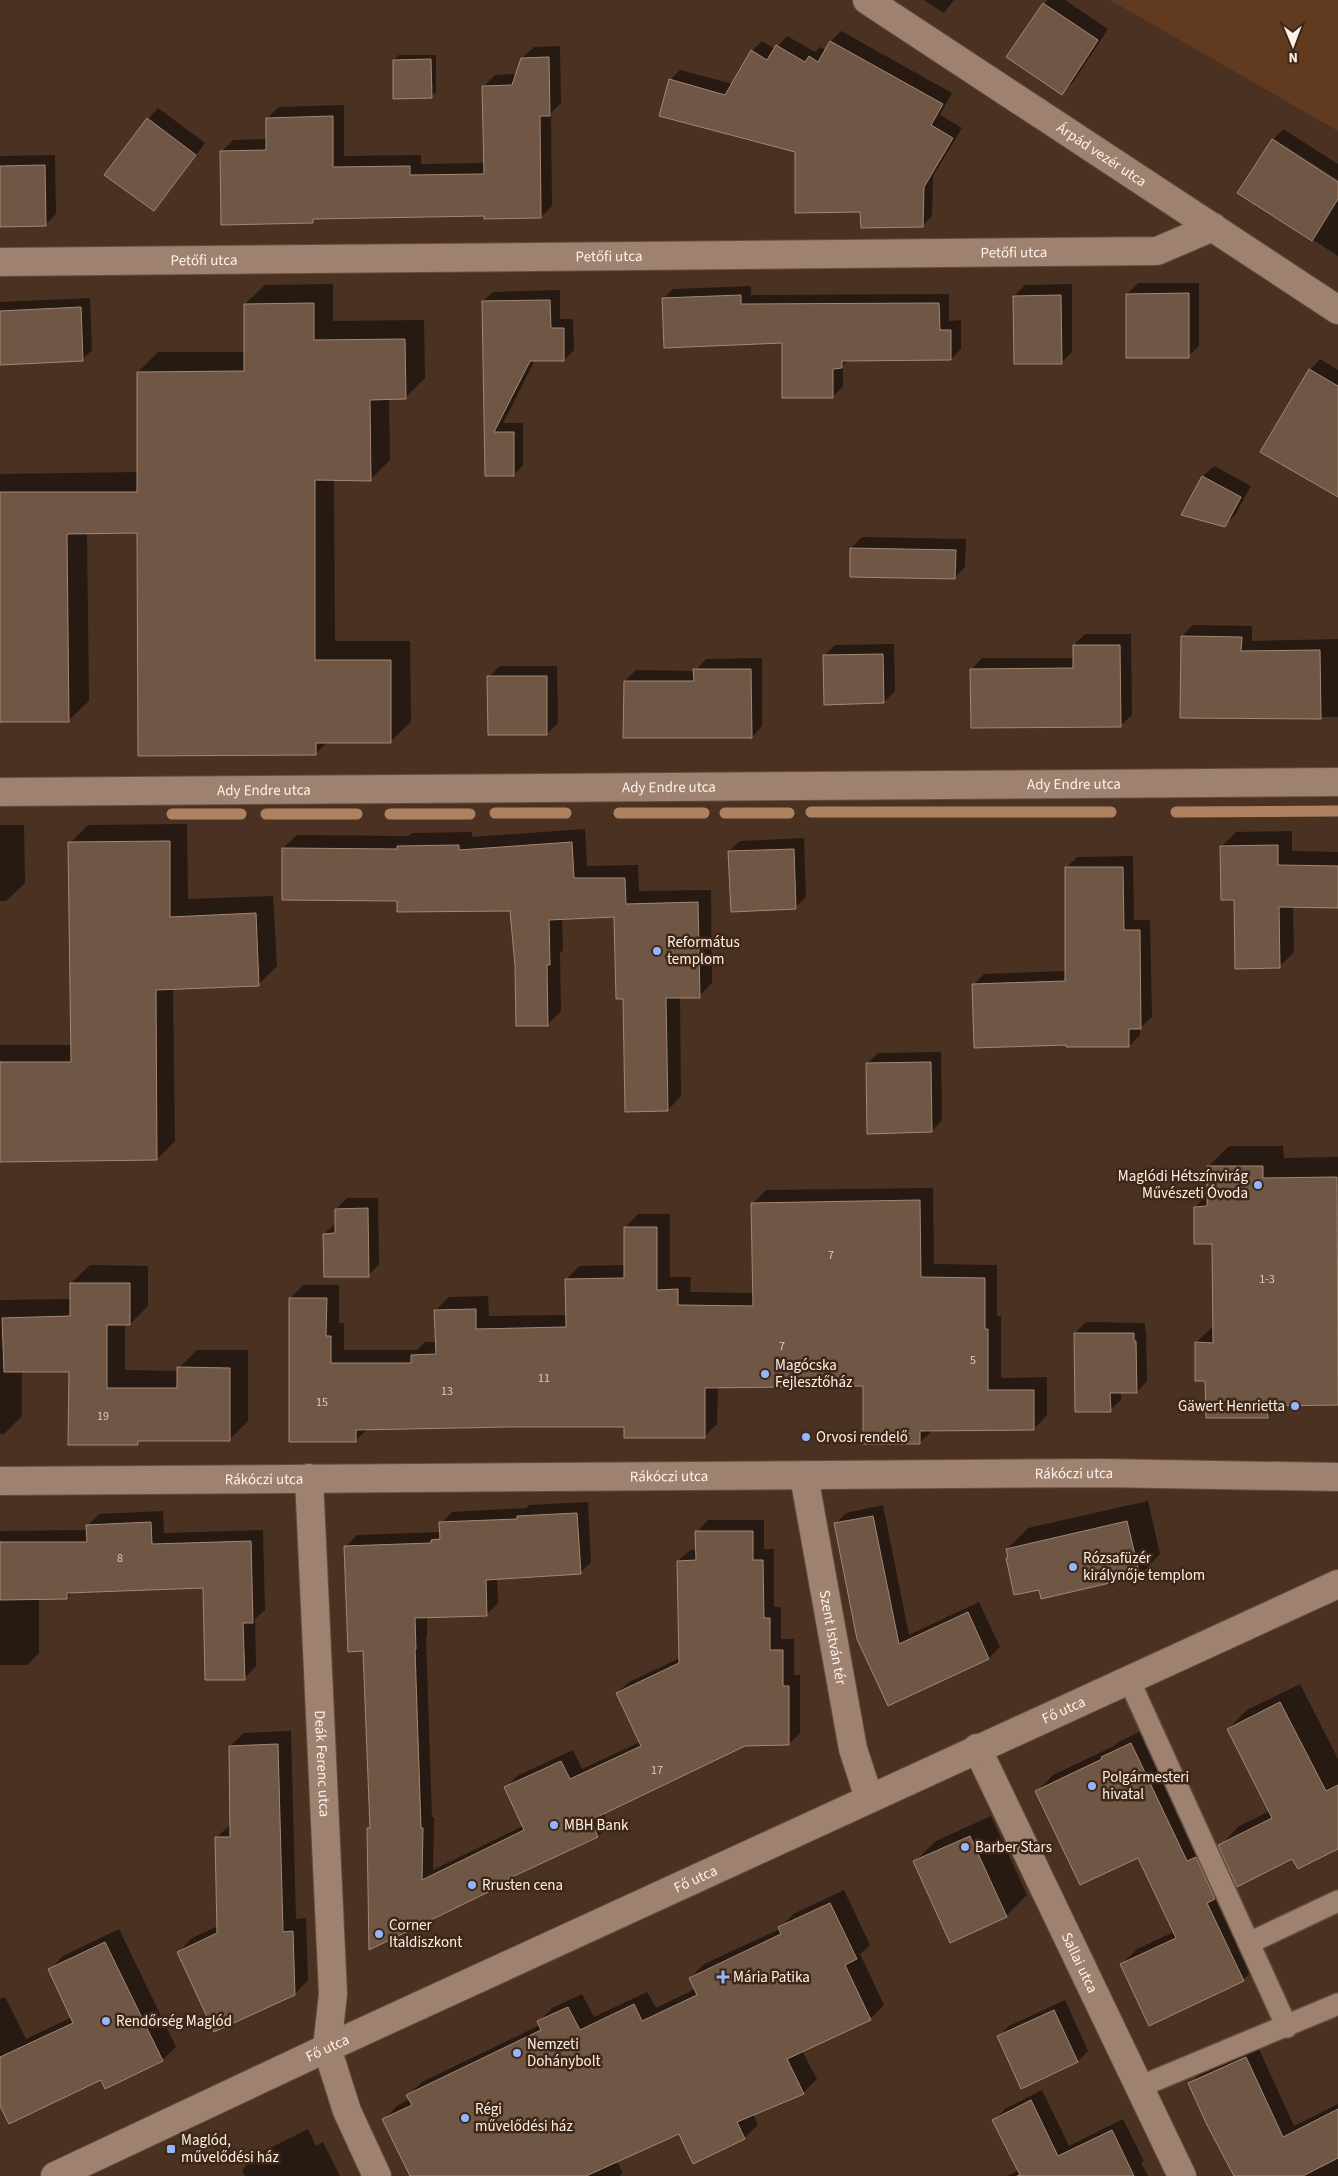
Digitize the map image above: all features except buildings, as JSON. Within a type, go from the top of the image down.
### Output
[{"type":"street","name":"Árpád vezér utca","points":[[867,0],[1338,310]]},
{"type":"street","name":"Petőfi utca","points":[[0,262],[1157,251],[1213,227]]},
{"type":"street","name":"Ady Endre utca","points":[[0,792],[1338,782]]},
{"type":"street","name":"Rákóczi utca","points":[[0,1481],[1102,1473],[1338,1477]]},
{"type":"street","name":"Szent István tér","points":[[804,1476],[853,1749],[869,1798]]},
{"type":"street","name":"Deák Ferenc utca","points":[[310,1478],[333,1994],[327,2048]]},
{"type":"street","name":"Fő utca","points":[[55,2176],[327,2048],[977,1748],[1338,1584]]},
{"type":"street","name":"Sallai utca","points":[[977,1748],[1182,2176]]},
{"type":"street","points":[[327,2048],[347,2111],[377,2176]]},
{"type":"lane","points":[[1129,1680],[1288,2027]]},
{"type":"lane","points":[[1249,1943],[1338,1901]]},
{"type":"lane","points":[[1139,2087],[1288,2027],[1338,2004]]},
{"type":"shaded area","points":[[1110,0],[1338,0],[1338,131]]},
{"type":"waterway","points":[[1176,812],[1338,811]]},
{"type":"waterway","points":[[811,812],[1111,812]]},
{"type":"waterway","points":[[495,813],[566,813]]},
{"type":"waterway","points":[[619,813],[704,813]]},
{"type":"waterway","points":[[725,813],[789,813]]},
{"type":"waterway","points":[[172,814],[241,814]]},
{"type":"waterway","points":[[266,814],[357,814]]},
{"type":"waterway","points":[[390,814],[470,814]]},
{"type":"place","name":"Református templom","points":[[657,951]]},
{"type":"place","name":"Maglódi Hétszínvirág Művészeti Óvoda","points":[[1258,1185]]},
{"type":"place","name":"Magócska Fejlesztőház","points":[[765,1374]]},
{"type":"place","name":"Gäwert Henrietta","points":[[1295,1406]]},
{"type":"place","name":"Orvosi rendelő","points":[[806,1437]]},
{"type":"place","name":"Rózsafüzér királynője templom","points":[[1073,1567]]},
{"type":"place","name":"Polgármesteri hivatal","points":[[1092,1786]]},
{"type":"place","name":"MBH Bank","points":[[554,1825]]},
{"type":"place","name":"Barber Stars","points":[[965,1847]]},
{"type":"place","name":"Rrusten cena","points":[[472,1885]]},
{"type":"place","name":"Corner Italdiszkont","points":[[379,1934]]},
{"type":"place","name":"Mária Patika","points":[[723,1977]]},
{"type":"place","name":"Rendőrség Maglód","points":[[106,2021]]},
{"type":"place","name":"Nemzeti Dohánybolt","points":[[517,2053]]},
{"type":"place","name":"Régi művelődési ház","points":[[465,2118]]},
{"type":"place","name":"Maglód, művelődési ház","points":[[171,2149]]}]
